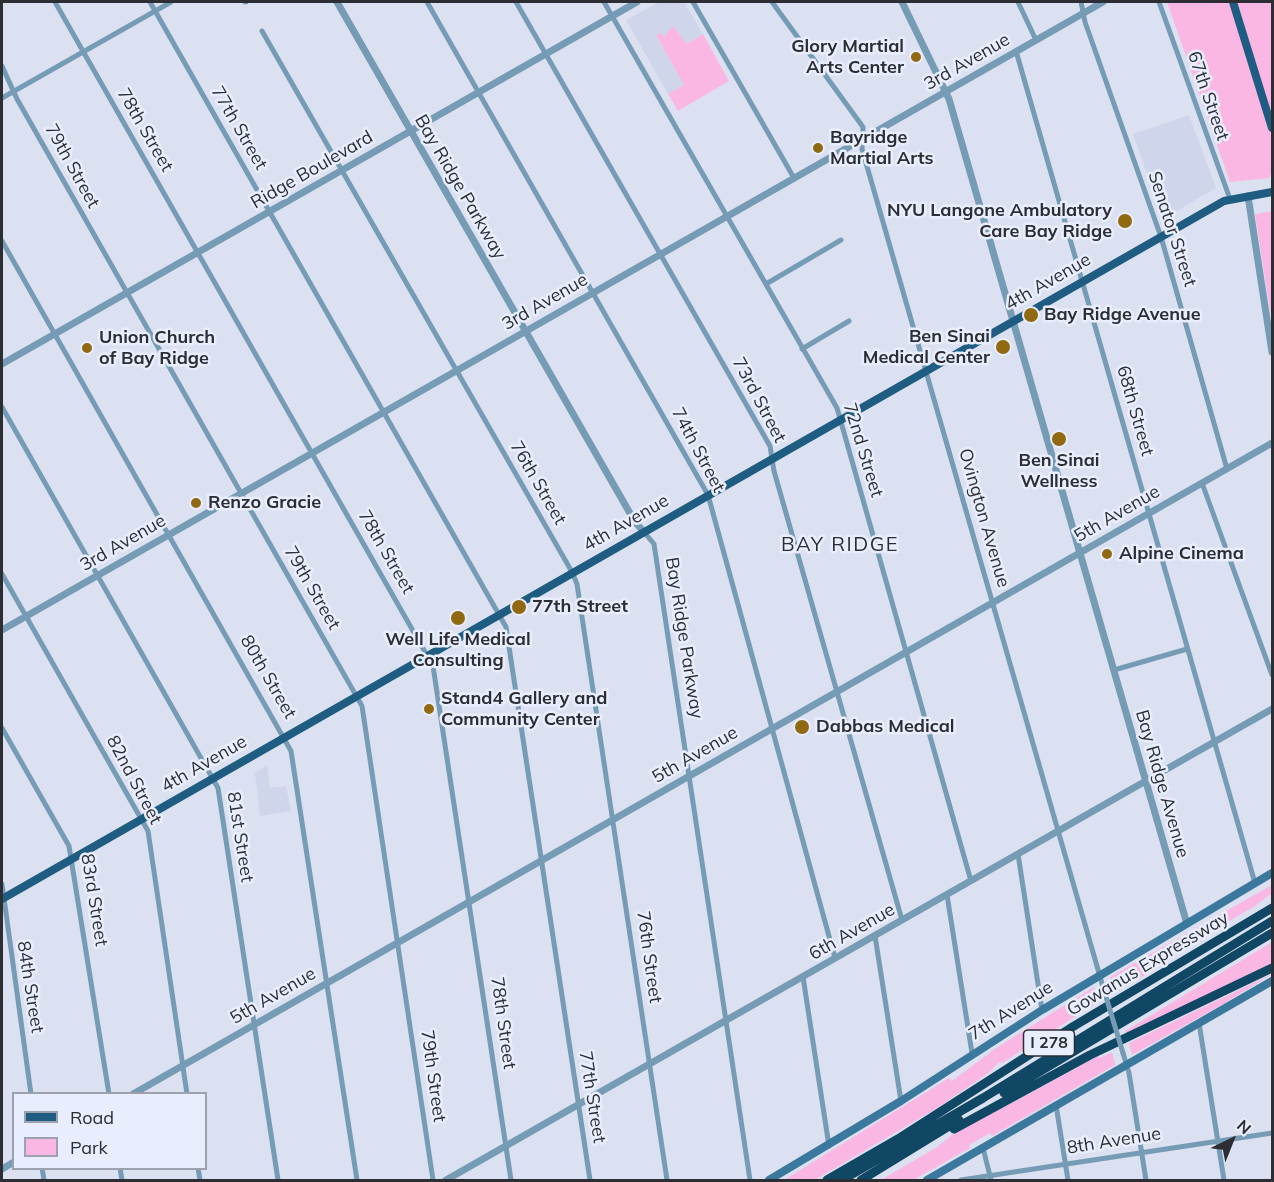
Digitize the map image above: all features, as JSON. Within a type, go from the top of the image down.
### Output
[{"type":"highway","name":"Gowanus Expressway","points":[[827,1180],[898,1139],[1074,1026],[1272,908]]},
{"type":"highway","name":"I 278","points":[[842,1180],[983,1098],[1272,921]]},
{"type":"highway","name":"Gowanus Expressway","points":[[861,1180],[1272,933]]},
{"type":"highway","points":[[870,1180],[974,1117],[1090,1055],[1272,968]]},
{"type":"highway","points":[[1035,1074],[1151,995]]},
{"type":"main road","points":[[1233,2],[1272,128]]},
{"type":"main road","name":"4th Avenue","points":[[2,899],[1161,237],[1230,199],[1272,192]]},
{"type":"main road","name":"7th Avenue","points":[[769,1180],[829,1146],[972,1053],[1099,975],[1272,873]]},
{"type":"main road","points":[[927,1180],[1199,1023],[1272,985]]},
{"type":"street","name":"78th Street","points":[[55,2],[433,666],[512,1180]]},
{"type":"street","name":"77th Street","points":[[150,2],[506,627],[590,1180]]},
{"type":"street","points":[[2,98],[171,2]]},
{"type":"street","name":"Bay Ridge Parkway","points":[[337,2],[635,522],[654,544],[750,1180]]},
{"type":"street","name":"74th Street","points":[[427,2],[708,495],[835,958]]},
{"type":"street","name":"73rd Street","points":[[516,2],[770,446],[902,920]]},
{"type":"street","name":"72nd Street","points":[[604,2],[837,408],[971,880]]},
{"type":"street","name":"Ridge Boulevard","points":[[2,364],[637,2]]},
{"type":"street","points":[[693,2],[794,178]]},
{"type":"street","name":"Ovington Avenue","points":[[773,2],[863,127],[862,149],[1123,1053],[1146,1180]]},
{"type":"street","name":"Bay Ridge Avenue","points":[[902,2],[950,99],[1187,924]]},
{"type":"street","points":[[1018,2],[1036,40]]},
{"type":"street","name":"Senator Street","points":[[1081,2],[1161,237],[1227,469]]},
{"type":"street","name":"3rd Avenue","points":[[2,630],[1103,2]]},
{"type":"street","name":"67th Street","points":[[1159,2],[1230,199]]},
{"type":"street","name":"76th Street","points":[[262,31],[572,572],[614,819],[667,1180]]},
{"type":"street","name":"68th Street","points":[[1016,51],[1255,883]]},
{"type":"street","name":"79th Street","points":[[2,66],[13,92],[126,293],[362,706],[433,1180]]},
{"type":"street","points":[[1248,196],[1272,352]]},
{"type":"street","points":[[766,284],[841,240]]},
{"type":"street","name":"80th Street","points":[[2,241],[285,736],[291,751],[357,1180]]},
{"type":"street","points":[[802,349],[849,321]]},
{"type":"street","name":"81st Street","points":[[2,407],[218,788],[278,1180]]},
{"type":"street","name":"5th Avenue","points":[[136,1092],[1272,443]]},
{"type":"street","points":[[1202,483],[1272,675]]},
{"type":"street","name":"82nd Street","points":[[2,574],[148,831],[187,1092]]},
{"type":"street","points":[[1114,670],[1187,649]]},
{"type":"street","name":"6th Avenue","points":[[446,1180],[1272,709]]},
{"type":"street","name":"83rd Street","points":[[2,728],[69,846],[109,1092]]},
{"type":"street","points":[[1018,854],[1042,1010]]},
{"type":"street","name":"84th Street","points":[[2,884],[2,899],[31,1092]]},
{"type":"street","points":[[947,895],[972,1053]]},
{"type":"street","points":[[875,936],[901,1101]]},
{"type":"street","points":[[803,977],[829,1146]]},
{"type":"street","points":[[1199,1023],[1224,1180]]},
{"type":"street","points":[[1056,1105],[1068,1180]]},
{"type":"street","name":"8th Avenue","points":[[961,1180],[991,1178],[1066,1164],[1272,1133]]},
{"type":"street","points":[[983,1148],[991,1178]]},
{"type":"shaded area","points":[[659,2],[684,2],[703,34],[687,44],[679,34],[672,30],[663,37],[656,36],[684,85],[668,94],[626,20]]},
{"type":"shaded area","points":[[1189,115],[1216,188],[1163,219],[1133,134]]},
{"type":"shaded area","points":[[267,765],[270,788],[286,786],[291,811],[260,816],[255,773]]},
{"type":"green space","points":[[1167,2],[1272,2],[1272,177],[1270,174],[1269,178],[1230,182]]},
{"type":"green space","points":[[673,26],[687,44],[703,34],[729,81],[678,111],[668,94],[684,85],[656,35],[661,33],[663,37]]},
{"type":"green space","points":[[1272,211],[1272,323],[1255,214]]},
{"type":"green space","points":[[1272,885],[1272,893],[1255,906],[1151,967],[1145,975],[1114,993],[1110,977]]},
{"type":"green space","points":[[1272,942],[1272,965],[1126,1033],[1125,1031]]},
{"type":"green space","points":[[1272,974],[1225,1003],[1132,1055],[1129,1043]]},
{"type":"green space","points":[[1094,987],[1098,1002],[1002,1063],[999,1062],[990,1072],[937,1108],[815,1180],[784,1180],[949,1078],[952,1081],[996,1048]]},
{"type":"green space","points":[[1112,1052],[1115,1065],[992,1136],[990,1133],[969,1145],[970,1148],[913,1180],[881,1180],[937,1147],[962,1127],[1014,1102],[1098,1056],[1100,1058]]},
{"type":"place","name":"Glory Martial Arts Center","points":[[916,57]]},
{"type":"place","name":"Bayridge Martial Arts","points":[[818,148]]},
{"type":"place","name":"NYU Langone Ambulatory Care Bay Ridge","points":[[1125,221]]},
{"type":"place","name":"Bay Ridge Avenue","points":[[1031,315]]},
{"type":"place","name":"Ben Sinai Medical Center","points":[[1003,347]]},
{"type":"place","name":"Union Church of Bay Ridge","points":[[87,348]]},
{"type":"place","name":"Ben Sinai Wellness","points":[[1059,439]]},
{"type":"place","name":"Renzo Gracie","points":[[196,503]]},
{"type":"place","name":"Alpine Cinema","points":[[1107,554]]},
{"type":"place","name":"77th Street","points":[[519,607]]},
{"type":"place","name":"Well Life Medical Consulting","points":[[458,618]]},
{"type":"place","name":"Stand4 Gallery and Community Center","points":[[429,709]]},
{"type":"place","name":"Dabbas Medical","points":[[802,727]]},
{"type":"district","name":"BAY RIDGE","points":[[840,545]]}]
